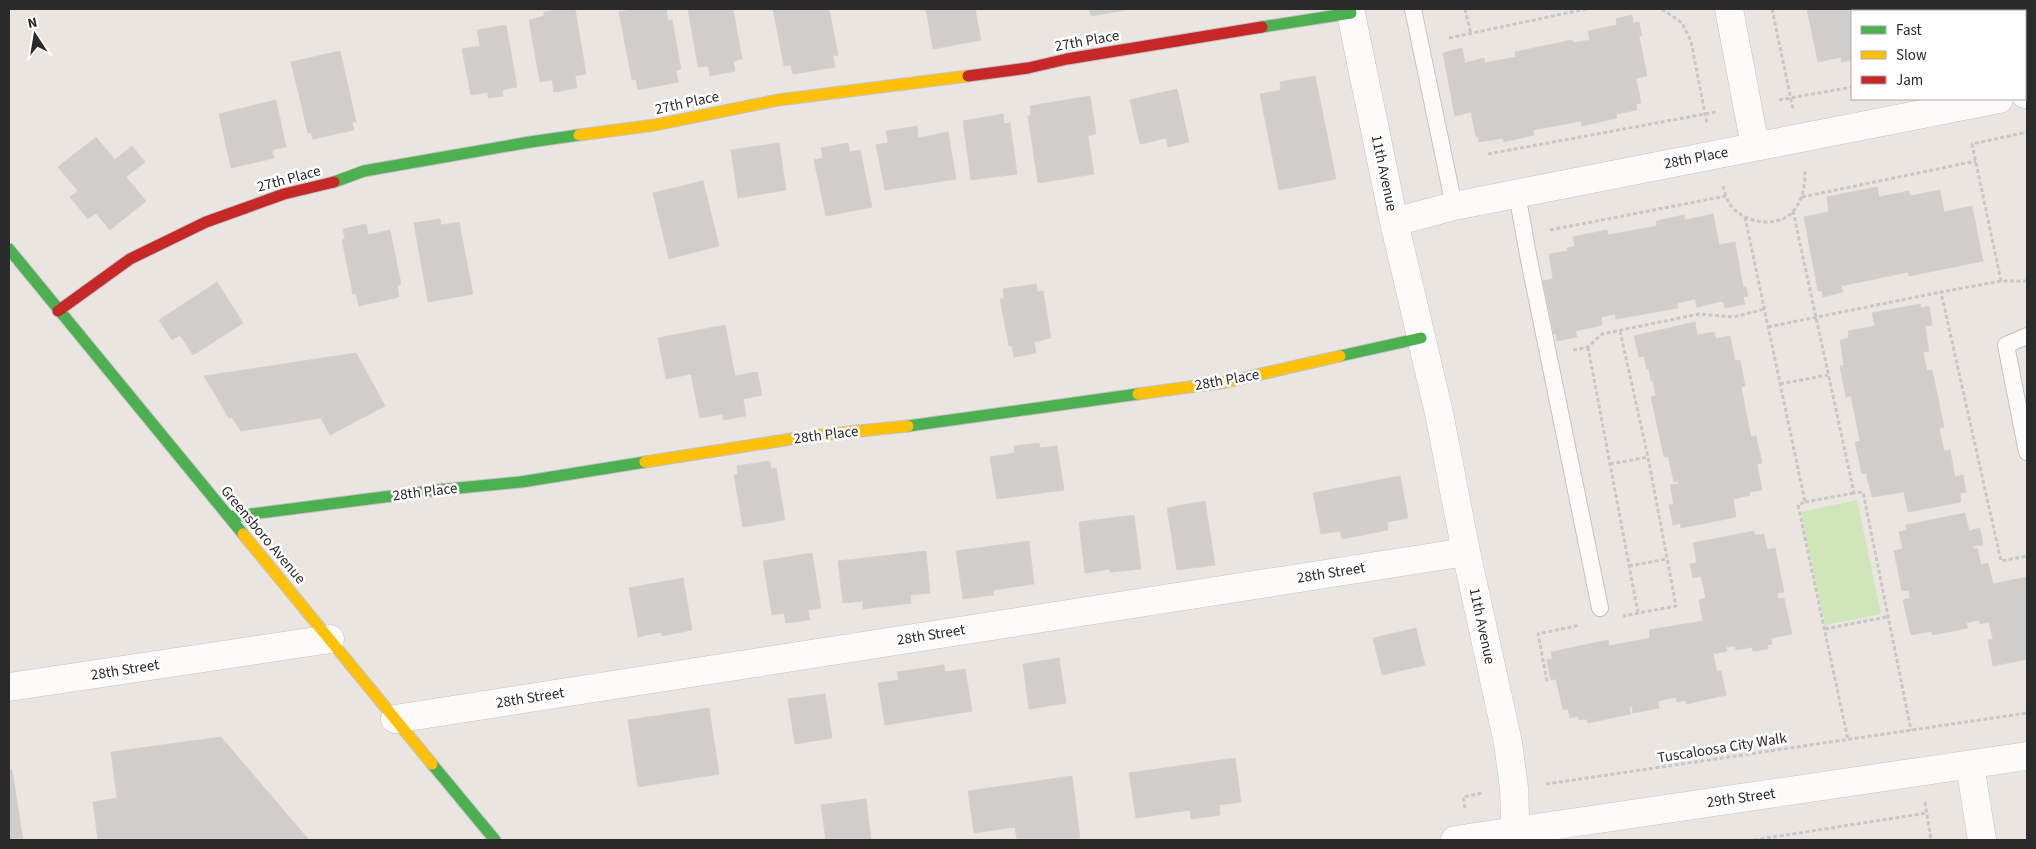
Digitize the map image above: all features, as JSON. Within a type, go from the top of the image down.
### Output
[{"type":"street","points":[[1728,9],[1755,146]]},
{"type":"street","name":"11th Avenue","points":[[1350,11],[1394,222],[1439,413],[1466,552],[1508,743],[1514,788],[1516,836]]},
{"type":"street","name":"27th Place","points":[[58,311],[130,259],[206,222],[276,196],[326,185],[364,171],[530,142],[655,126],[778,100],[1028,68],[1068,59],[1350,11]]},
{"type":"street","name":"28th Place","points":[[1394,222],[1454,206],[1994,100]]},
{"type":"street","name":"Greensboro Avenue","points":[[9,249],[58,311],[495,840]]},
{"type":"street","name":"28th Place","points":[[229,517],[438,490],[521,482],[810,436],[944,421],[1226,382],[1421,338]]},
{"type":"street","name":"28th Street","points":[[395,719],[1466,552]]},
{"type":"street","name":"28th Street","points":[[9,687],[330,639]]},
{"type":"street","name":"29th Street","points":[[1463,839],[1516,836],[2027,756]]},
{"type":"street","points":[[1970,765],[1982,840]]},
{"type":"lane","points":[[1413,9],[1454,206]]},
{"type":"lane","points":[[1517,194],[1600,608]]},
{"type":"lane","points":[[2027,336],[2006,345],[2027,452]]},
{"type":"path","points":[[1465,9],[1471,34]]},
{"type":"path","points":[[1449,38],[1586,9]]},
{"type":"path","points":[[1662,9],[1682,24],[1691,42],[1714,154],[1726,196],[1732,207],[1745,217],[1771,222],[1783,218],[1794,211],[1802,197],[1805,185],[1805,169],[1772,9]]},
{"type":"path","points":[[1488,154],[1851,87]]},
{"type":"path","points":[[2002,281],[1972,144],[2027,132]]},
{"type":"path","points":[[1802,197],[1976,161]]},
{"type":"path","points":[[1547,231],[1726,196]]},
{"type":"path","points":[[1794,211],[1854,493]]},
{"type":"path","points":[[1745,217],[1806,502]]},
{"type":"path","points":[[1768,327],[1940,292],[2002,281],[2027,281]]},
{"type":"path","points":[[1940,292],[2001,561],[2027,556]]},
{"type":"path","points":[[1569,350],[1588,347],[1602,334],[1699,314],[1734,317],[1764,309]]},
{"type":"path","points":[[1620,331],[1648,457],[1676,606],[1620,617]]},
{"type":"path","points":[[1588,347],[1638,613]]},
{"type":"path","points":[[1780,384],[1828,375]]},
{"type":"path","points":[[1610,464],[1648,457]]},
{"type":"path","points":[[1848,740],[1798,505],[1854,493],[1863,492],[1911,730]]},
{"type":"path","points":[[1629,566],[1667,560]]},
{"type":"path","points":[[1825,630],[1887,617]]},
{"type":"path","points":[[1546,681],[1538,634],[1583,625]]},
{"type":"path","name":"Tuscaloosa City Walk","points":[[1463,839],[1463,797],[2027,713]]},
{"type":"path","points":[[1920,772],[1931,840]]},
{"type":"path","points":[[1754,840],[1927,813]]},
{"type":"green space","points":[[1857,500],[1881,614],[1825,625],[1801,512]]},
{"type":"building","points":[[575,9],[586,74],[575,76],[577,88],[554,92],[552,80],[540,82],[529,20],[544,16],[544,12]]},
{"type":"building","points":[[637,9],[666,9],[668,21],[672,20],[681,69],[676,70],[678,82],[638,90],[636,79],[632,80],[619,12]]},
{"type":"building","points":[[688,9],[733,9],[742,59],[733,61],[735,71],[710,76],[708,66],[698,67]]},
{"type":"building","points":[[773,9],[829,9],[838,55],[833,56],[835,67],[793,74],[791,65],[784,66]]},
{"type":"building","points":[[926,9],[975,9],[981,40],[933,49]]},
{"type":"building","points":[[1089,9],[1131,9],[1091,16]]},
{"type":"building","points":[[1807,9],[1971,9],[1851,10],[1851,60],[1841,62],[1841,57],[1818,62]]},
{"type":"building","points":[[1632,15],[1633,23],[1639,22],[1642,36],[1639,36],[1647,76],[1636,78],[1641,103],[1636,104],[1637,110],[1616,114],[1617,118],[1582,126],[1581,121],[1533,130],[1534,135],[1504,142],[1503,138],[1479,142],[1478,136],[1476,137],[1471,112],[1455,116],[1443,53],[1462,48],[1465,63],[1484,58],[1485,63],[1516,57],[1515,52],[1572,40],[1573,43],[1590,40],[1588,31],[1617,25],[1616,19]]},
{"type":"building","points":[[506,25],[517,87],[502,90],[503,96],[488,98],[488,92],[471,95],[462,49],[480,46],[477,30]]},
{"type":"building","points":[[340,51],[356,122],[352,122],[354,130],[313,139],[311,132],[308,133],[291,62]]},
{"type":"building","points":[[1315,76],[1336,179],[1279,190],[1260,94],[1281,90],[1280,82]]},
{"type":"building","points":[[1177,89],[1189,142],[1168,147],[1166,138],[1140,144],[1130,100]]},
{"type":"building","points":[[1090,96],[1096,134],[1088,136],[1094,174],[1038,183],[1028,116],[1031,115],[1030,106]]},
{"type":"building","points":[[276,100],[286,147],[272,150],[274,158],[231,168],[219,114]]},
{"type":"building","points":[[1003,114],[1004,124],[1010,123],[1017,174],[971,180],[963,121]]},
{"type":"building","points":[[917,126],[918,138],[948,132],[956,179],[885,190],[876,145],[888,143],[886,131]]},
{"type":"building","points":[[96,137],[115,160],[132,146],[145,162],[126,177],[146,201],[110,230],[96,213],[88,219],[70,197],[78,191],[58,167]]},
{"type":"building","points":[[779,143],[786,190],[738,198],[731,150]]},
{"type":"building","points":[[848,143],[850,152],[860,150],[872,207],[826,216],[814,160],[823,158],[821,148]]},
{"type":"building","points":[[703,181],[719,246],[669,259],[653,193]]},
{"type":"building","points":[[1877,187],[1879,197],[1909,191],[1910,196],[1940,190],[1944,212],[1972,206],[1983,261],[1909,276],[1908,272],[1841,286],[1843,292],[1823,297],[1822,291],[1818,291],[1804,217],[1829,212],[1827,197]]},
{"type":"building","points":[[1713,214],[1719,245],[1735,242],[1743,287],[1746,287],[1748,296],[1743,297],[1745,304],[1725,308],[1723,301],[1697,307],[1695,299],[1677,303],[1678,308],[1616,319],[1615,314],[1601,317],[1602,325],[1575,331],[1577,337],[1557,341],[1543,281],[1553,279],[1549,254],[1568,251],[1567,248],[1575,246],[1573,237],[1607,230],[1608,235],[1657,226],[1656,221],[1684,215],[1685,220]]},
{"type":"building","points":[[440,219],[441,225],[459,222],[473,294],[428,302],[414,223]]},
{"type":"building","points":[[366,224],[368,235],[390,230],[401,284],[397,285],[399,297],[359,306],[356,293],[353,294],[342,240],[345,239],[343,229]]},
{"type":"building","points":[[217,282],[243,323],[193,355],[180,335],[172,340],[159,320]]},
{"type":"building","points":[[1036,284],[1037,292],[1043,291],[1051,338],[1034,342],[1036,353],[1014,357],[1012,346],[1009,346],[1000,299],[1004,299],[1003,289]]},
{"type":"building","points":[[1920,304],[1921,308],[1929,306],[1932,325],[1925,326],[1929,351],[1923,352],[1927,371],[1932,370],[1944,427],[1939,428],[1944,451],[1950,450],[1955,477],[1963,475],[1966,492],[1960,493],[1961,502],[1908,512],[1904,492],[1872,497],[1866,473],[1862,474],[1855,442],[1860,441],[1851,396],[1846,397],[1840,366],[1844,365],[1840,340],[1849,338],[1848,331],[1875,326],[1872,313]]},
{"type":"building","points":[[1695,322],[1697,335],[1714,332],[1716,339],[1730,336],[1735,361],[1740,360],[1745,386],[1741,387],[1751,437],[1756,436],[1762,463],[1757,464],[1762,490],[1749,492],[1750,495],[1733,499],[1736,517],[1681,528],[1680,523],[1673,525],[1669,505],[1674,504],[1670,485],[1679,484],[1678,481],[1674,482],[1668,456],[1664,457],[1651,397],[1656,396],[1653,380],[1651,381],[1644,356],[1639,357],[1634,336]]},
{"type":"building","points":[[725,325],[735,376],[757,372],[762,395],[743,399],[746,416],[723,420],[723,414],[700,418],[691,374],[666,379],[658,338]]},
{"type":"building","points":[[356,353],[385,406],[330,435],[321,418],[241,431],[232,418],[229,418],[204,376]]},
{"type":"building","points":[[1039,443],[1040,448],[1057,446],[1064,490],[997,499],[990,457],[1015,453],[1014,446]]},
{"type":"building","points":[[770,461],[771,469],[776,468],[785,520],[743,527],[734,475],[738,474],[737,466]]},
{"type":"building","points":[[1400,476],[1408,518],[1387,522],[1388,530],[1342,539],[1340,531],[1321,534],[1313,493]]},
{"type":"building","points":[[1205,501],[1215,565],[1177,570],[1167,508]]},
{"type":"building","points":[[1965,513],[1969,531],[1980,528],[1983,545],[1973,546],[1973,549],[1977,548],[1981,565],[1988,563],[1993,584],[2027,577],[2027,659],[1993,666],[1988,640],[1993,639],[1989,622],[1980,624],[1979,620],[1966,623],[1968,628],[1932,635],[1932,631],[1911,635],[1903,600],[1910,598],[1909,590],[1902,591],[1894,551],[1903,549],[1899,532],[1907,530],[1906,525]]},
{"type":"building","points":[[1134,515],[1141,569],[1110,572],[1110,569],[1085,573],[1079,522]]},
{"type":"building","points":[[1754,531],[1755,535],[1764,534],[1767,550],[1775,548],[1784,592],[1777,593],[1778,599],[1784,598],[1792,634],[1771,638],[1772,644],[1767,645],[1768,649],[1753,651],[1752,647],[1736,650],[1735,646],[1726,647],[1727,651],[1713,654],[1717,672],[1721,671],[1726,695],[1686,704],[1685,700],[1677,702],[1676,697],[1658,701],[1659,708],[1633,713],[1632,706],[1629,707],[1630,714],[1588,723],[1587,719],[1579,720],[1578,716],[1570,718],[1568,709],[1563,710],[1556,679],[1551,680],[1547,660],[1553,659],[1551,652],[1608,640],[1609,646],[1650,638],[1649,630],[1703,621],[1699,600],[1706,598],[1701,576],[1693,578],[1690,564],[1697,563],[1693,543]]},
{"type":"building","points":[[1029,541],[1034,584],[993,590],[994,595],[963,599],[956,551]]},
{"type":"building","points":[[926,551],[930,593],[910,595],[911,603],[863,609],[863,601],[843,603],[838,561]]},
{"type":"building","points":[[812,553],[821,608],[808,610],[810,620],[786,623],[784,613],[772,615],[763,561]]},
{"type":"building","points":[[683,578],[692,630],[662,636],[661,632],[638,637],[629,588]]},
{"type":"building","points":[[1416,628],[1425,665],[1382,675],[1373,638]]},
{"type":"building","points":[[1059,658],[1066,703],[1029,709],[1023,664]]},
{"type":"building","points":[[944,665],[945,672],[965,669],[972,711],[885,725],[878,683],[899,680],[897,672]]},
{"type":"building","points":[[825,694],[832,738],[795,744],[788,699]]},
{"type":"building","points":[[709,708],[719,774],[638,787],[628,720]]},
{"type":"building","points":[[221,737],[309,840],[98,840],[93,802],[117,798],[111,752]]},
{"type":"building","points":[[1235,758],[1241,802],[1219,805],[1220,815],[1191,819],[1190,810],[1136,818],[1129,773]]},
{"type":"building","points":[[9,770],[12,770],[23,840],[9,840]]},
{"type":"building","points":[[1072,776],[1080,838],[1017,840],[1015,827],[974,833],[968,791]]},
{"type":"building","points":[[866,799],[871,840],[826,840],[821,805]]},
{"type":"traffic: fast","points":[[1262,27],[1351,13]]},
{"type":"traffic: fast","points":[[334,182],[364,171],[579,135]]},
{"type":"traffic: fast","points":[[9,249],[243,534]]},
{"type":"traffic: fast","points":[[1340,356],[1421,338]]},
{"type":"traffic: fast","points":[[908,426],[1138,394]]},
{"type":"traffic: fast","points":[[229,517],[438,490],[521,482],[645,462]]},
{"type":"traffic: fast","points":[[432,764],[495,840]]},
{"type":"traffic: slow","points":[[579,135],[655,125],[778,100],[968,76]]},
{"type":"traffic: slow","points":[[1138,394],[1226,382],[1340,356]]},
{"type":"traffic: slow","points":[[645,462],[810,436],[908,426]]},
{"type":"traffic: slow","points":[[243,534],[432,764]]},
{"type":"traffic: jam","points":[[968,76],[1028,68],[1067,59],[1262,27]]},
{"type":"traffic: jam","points":[[58,311],[130,259],[206,222],[284,194],[334,182]]}]
